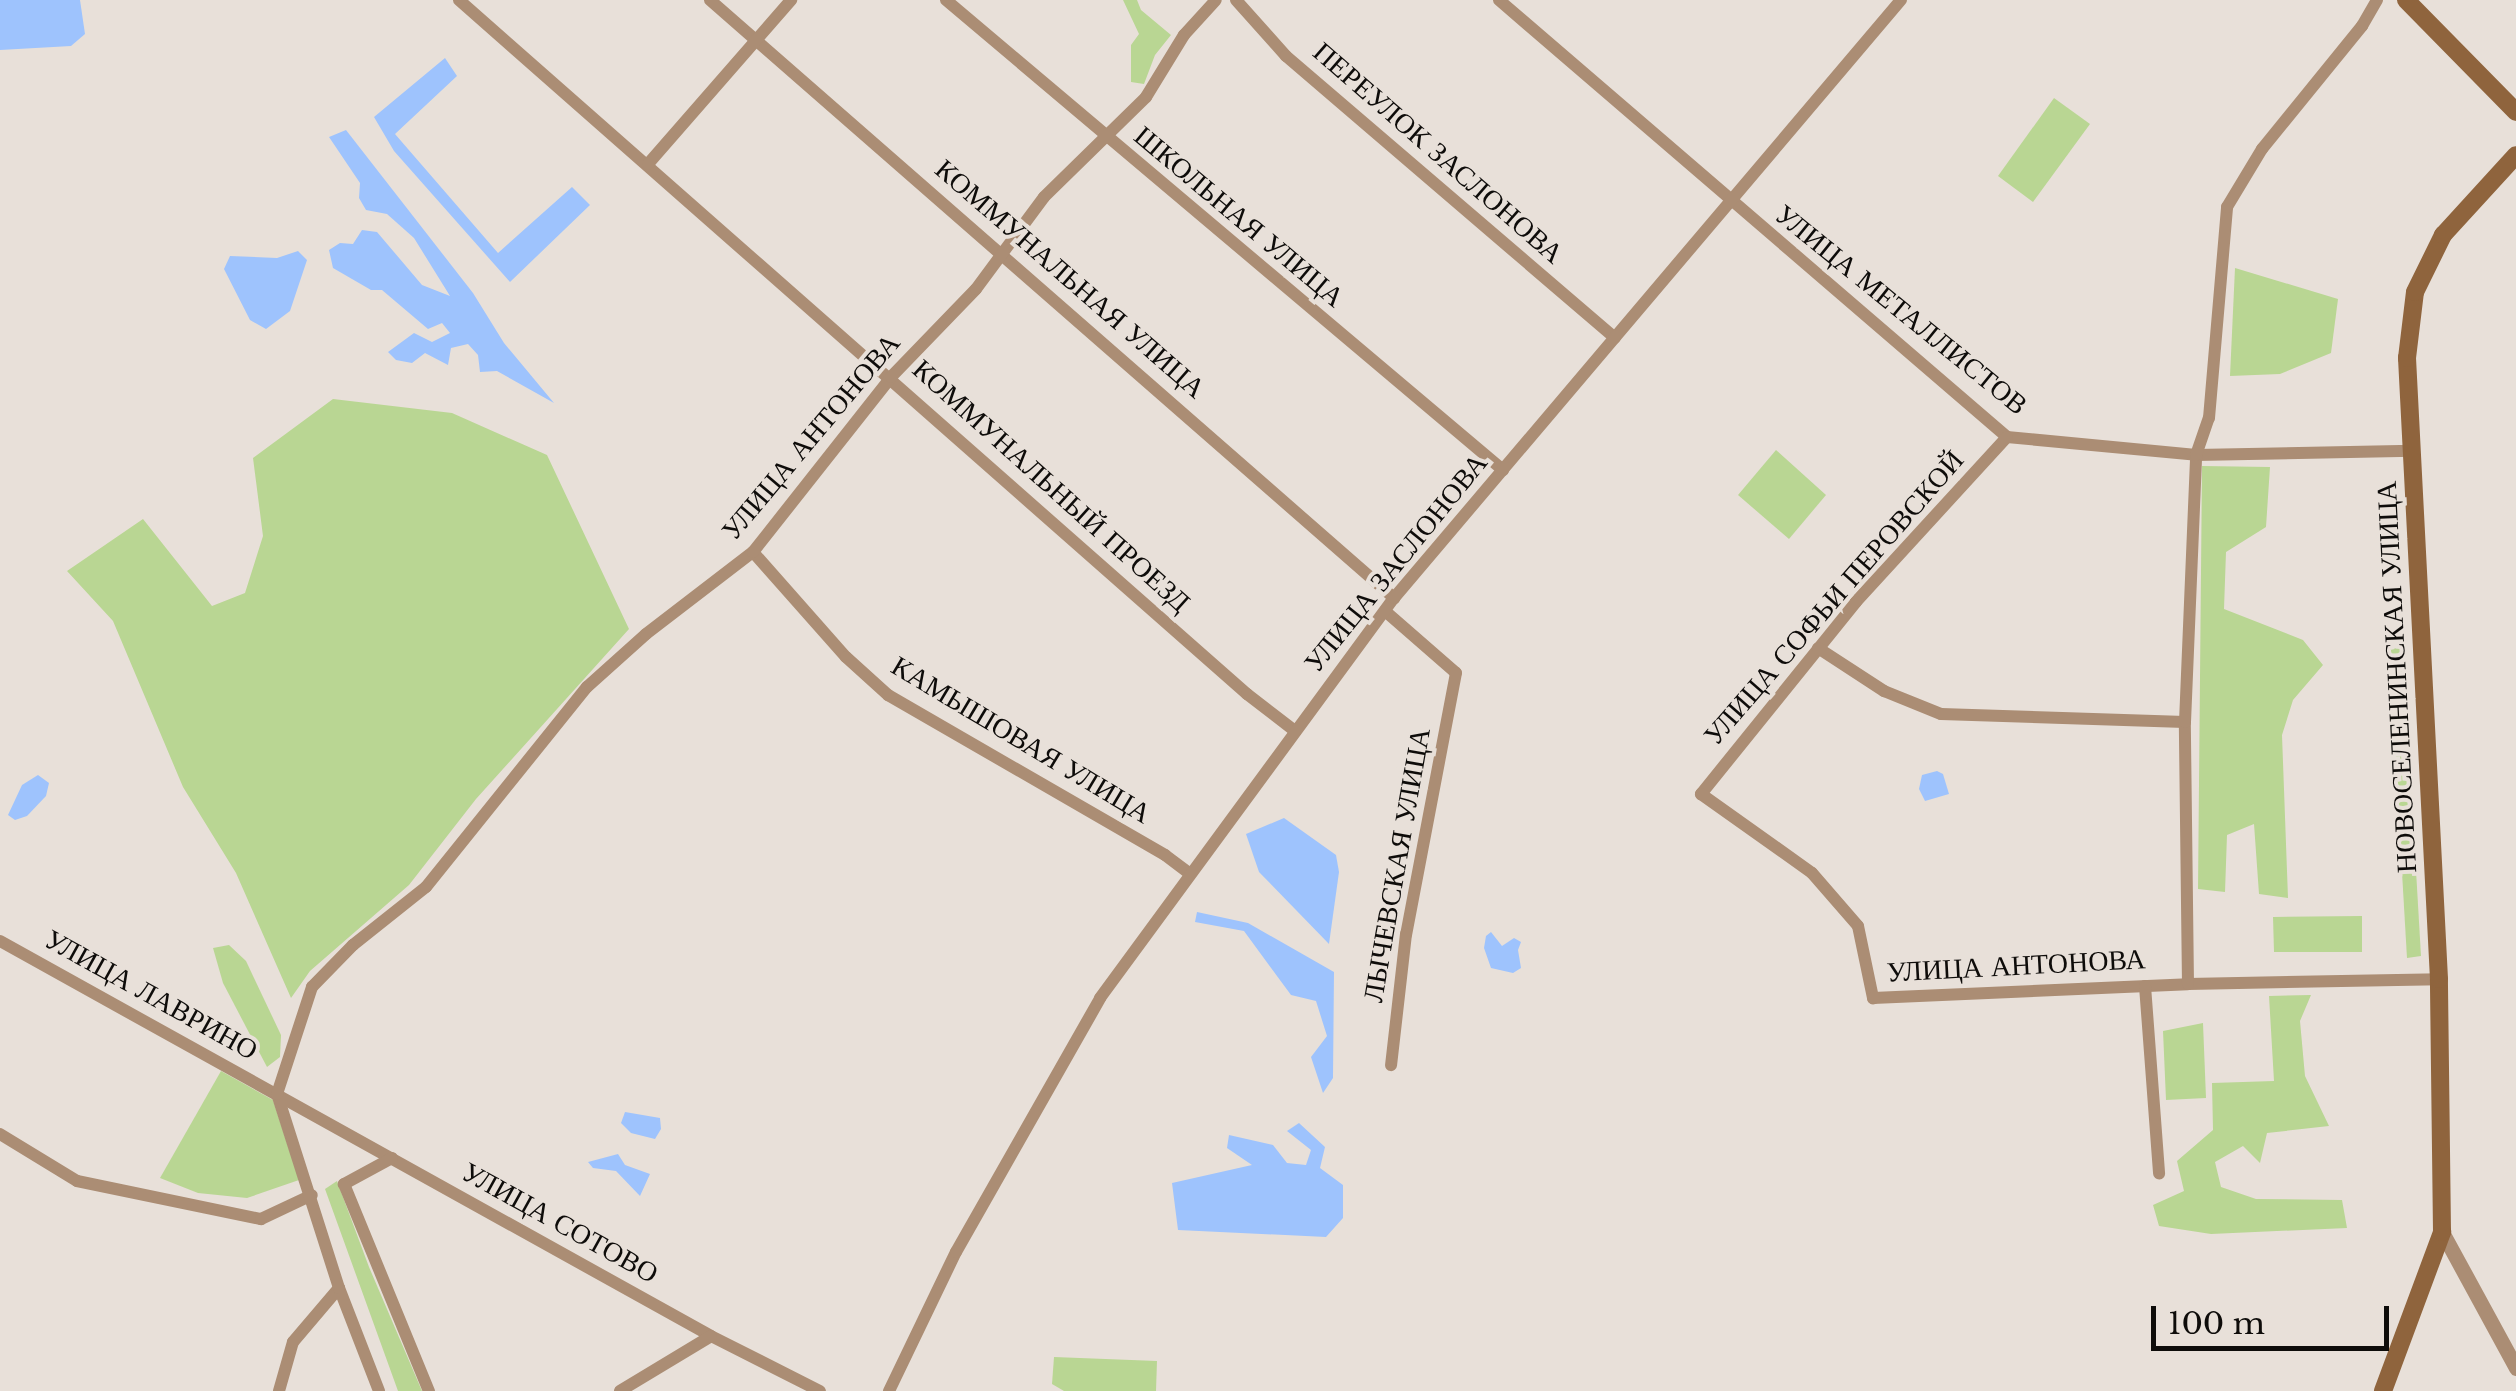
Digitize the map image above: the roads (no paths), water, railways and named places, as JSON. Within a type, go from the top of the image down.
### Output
[{"type":"main road","points":[[2406,0],[2516,112]]},
{"type":"main road","name":"НОВОСЕЛЕНИНСКАЯ УЛИЦА","points":[[2442,1232],[2439,979],[2407,358],[2415,292],[2443,235],[2516,155]]},
{"type":"main road","points":[[2383,1391],[2442,1232]]},
{"type":"street","name":"КОММУНАЛЬНЫЙ ПРОЕЗД","points":[[459,0],[1294,731]]},
{"type":"street","name":"КОММУНАЛЬНАЯ УЛИЦА","points":[[710,0],[1394,598]]},
{"type":"street","points":[[648,164],[791,0]]},
{"type":"street","name":"ШКОЛЬНАЯ УЛИЦА","points":[[946,0],[1502,470]]},
{"type":"street","name":"УЛИЦА АНТОНОВА","points":[[278,1094],[312,987],[426,887],[586,687],[646,634],[752,552],[891,377],[976,289],[1044,197],[1146,96],[1184,35],[1216,0]]},
{"type":"street","name":"ПЕРЕУЛОК ЗАСЛОНОВА","points":[[1236,0],[1286,56],[1614,338]]},
{"type":"street","name":"УЛИЦА МЕТАЛЛИСТОВ","points":[[1499,0],[1730,203],[1878,322],[2007,437],[2196,454],[2413,451]]},
{"type":"street","name":"УЛИЦА ЗАСЛОНОВА","points":[[888,1391],[917,1326],[986,1198],[1100,998],[1294,731],[1394,598],[1901,0]]},
{"type":"street","points":[[2188,984],[2185,722],[2196,454],[2209,418],[2226,207],[2262,149],[2362,26],[2377,0]]},
{"type":"street","name":"УЛИЦА СОФЬИ ПЕРОВСКОЙ","points":[[1701,794],[1818,648],[2007,437]]},
{"type":"street","name":"КАМЫШОВАЯ УЛИЦА","points":[[752,552],[846,657],[888,695],[1165,855],[1190,874]]},
{"type":"street","name":"ЛЫЧЕВСКАЯ УЛИЦА","points":[[1385,611],[1456,673],[1406,934],[1391,1065]]},
{"type":"street","points":[[1818,648],[1884,691],[1942,714],[2185,722]]},
{"type":"street","name":"УЛИЦА АНТОНОВА","points":[[1701,794],[1812,873],[1858,926],[1873,998],[2188,984],[2439,979]]},
{"type":"street","name":"УЛИЦА ЛАВРИНО","points":[[0,941],[278,1094]]},
{"type":"street","points":[[2146,986],[2159,1174]]},
{"type":"street","points":[[278,1094],[339,1288],[380,1391]]},
{"type":"street","name":"УЛИЦА СОТОВО","points":[[278,1094],[711,1336],[820,1391]]},
{"type":"street","points":[[0,1134],[77,1181],[261,1219],[312,1196]]},
{"type":"street","points":[[392,1158],[344,1184],[430,1391]]},
{"type":"street","points":[[2442,1232],[2516,1368]]},
{"type":"street","points":[[279,1391],[293,1342],[339,1288]]},
{"type":"street","points":[[620,1391],[711,1336]]},
{"type":"water","points":[[0,0],[80,0],[85,34],[71,46],[0,50]]},
{"type":"water","points":[[445,58],[457,76],[395,134],[498,253],[572,187],[590,205],[510,282],[394,151],[374,117]]},
{"type":"water","points":[[346,130],[473,293],[504,343],[554,403],[497,371],[480,372],[478,355],[468,344],[451,348],[448,365],[425,353],[412,363],[396,360],[388,352],[414,333],[432,342],[450,333],[442,323],[428,329],[382,290],[371,290],[333,268],[329,250],[340,243],[353,244],[362,230],[377,232],[422,285],[450,296],[414,238],[387,214],[366,210],[359,198],[360,183],[329,137]]},
{"type":"water","points":[[298,251],[307,260],[290,311],[266,329],[250,320],[224,269],[230,256],[277,258]]},
{"type":"water","points":[[1937,771],[1943,774],[1949,794],[1925,801],[1919,789],[1922,775]]},
{"type":"water","points":[[38,775],[49,783],[46,796],[27,816],[15,820],[8,815],[22,785]]},
{"type":"water","points":[[1284,818],[1336,855],[1339,872],[1329,944],[1259,872],[1246,834]]},
{"type":"water","points":[[1197,912],[1248,923],[1334,972],[1333,1078],[1323,1093],[1311,1057],[1327,1036],[1316,1001],[1291,995],[1244,931],[1195,922]]},
{"type":"water","points":[[1491,932],[1502,946],[1514,938],[1521,942],[1521,968],[1513,973],[1491,968],[1484,948]]},
{"type":"water","points":[[625,1112],[660,1118],[661,1129],[655,1139],[631,1133],[621,1123]]},
{"type":"water","points":[[1299,1123],[1325,1147],[1320,1168],[1343,1185],[1343,1218],[1326,1237],[1178,1230],[1172,1183],[1252,1165],[1227,1148],[1229,1135],[1273,1145],[1287,1163],[1306,1165],[1311,1150],[1287,1131]]},
{"type":"water","points":[[618,1154],[625,1165],[650,1174],[640,1196],[616,1171],[593,1168],[588,1162]]}]
